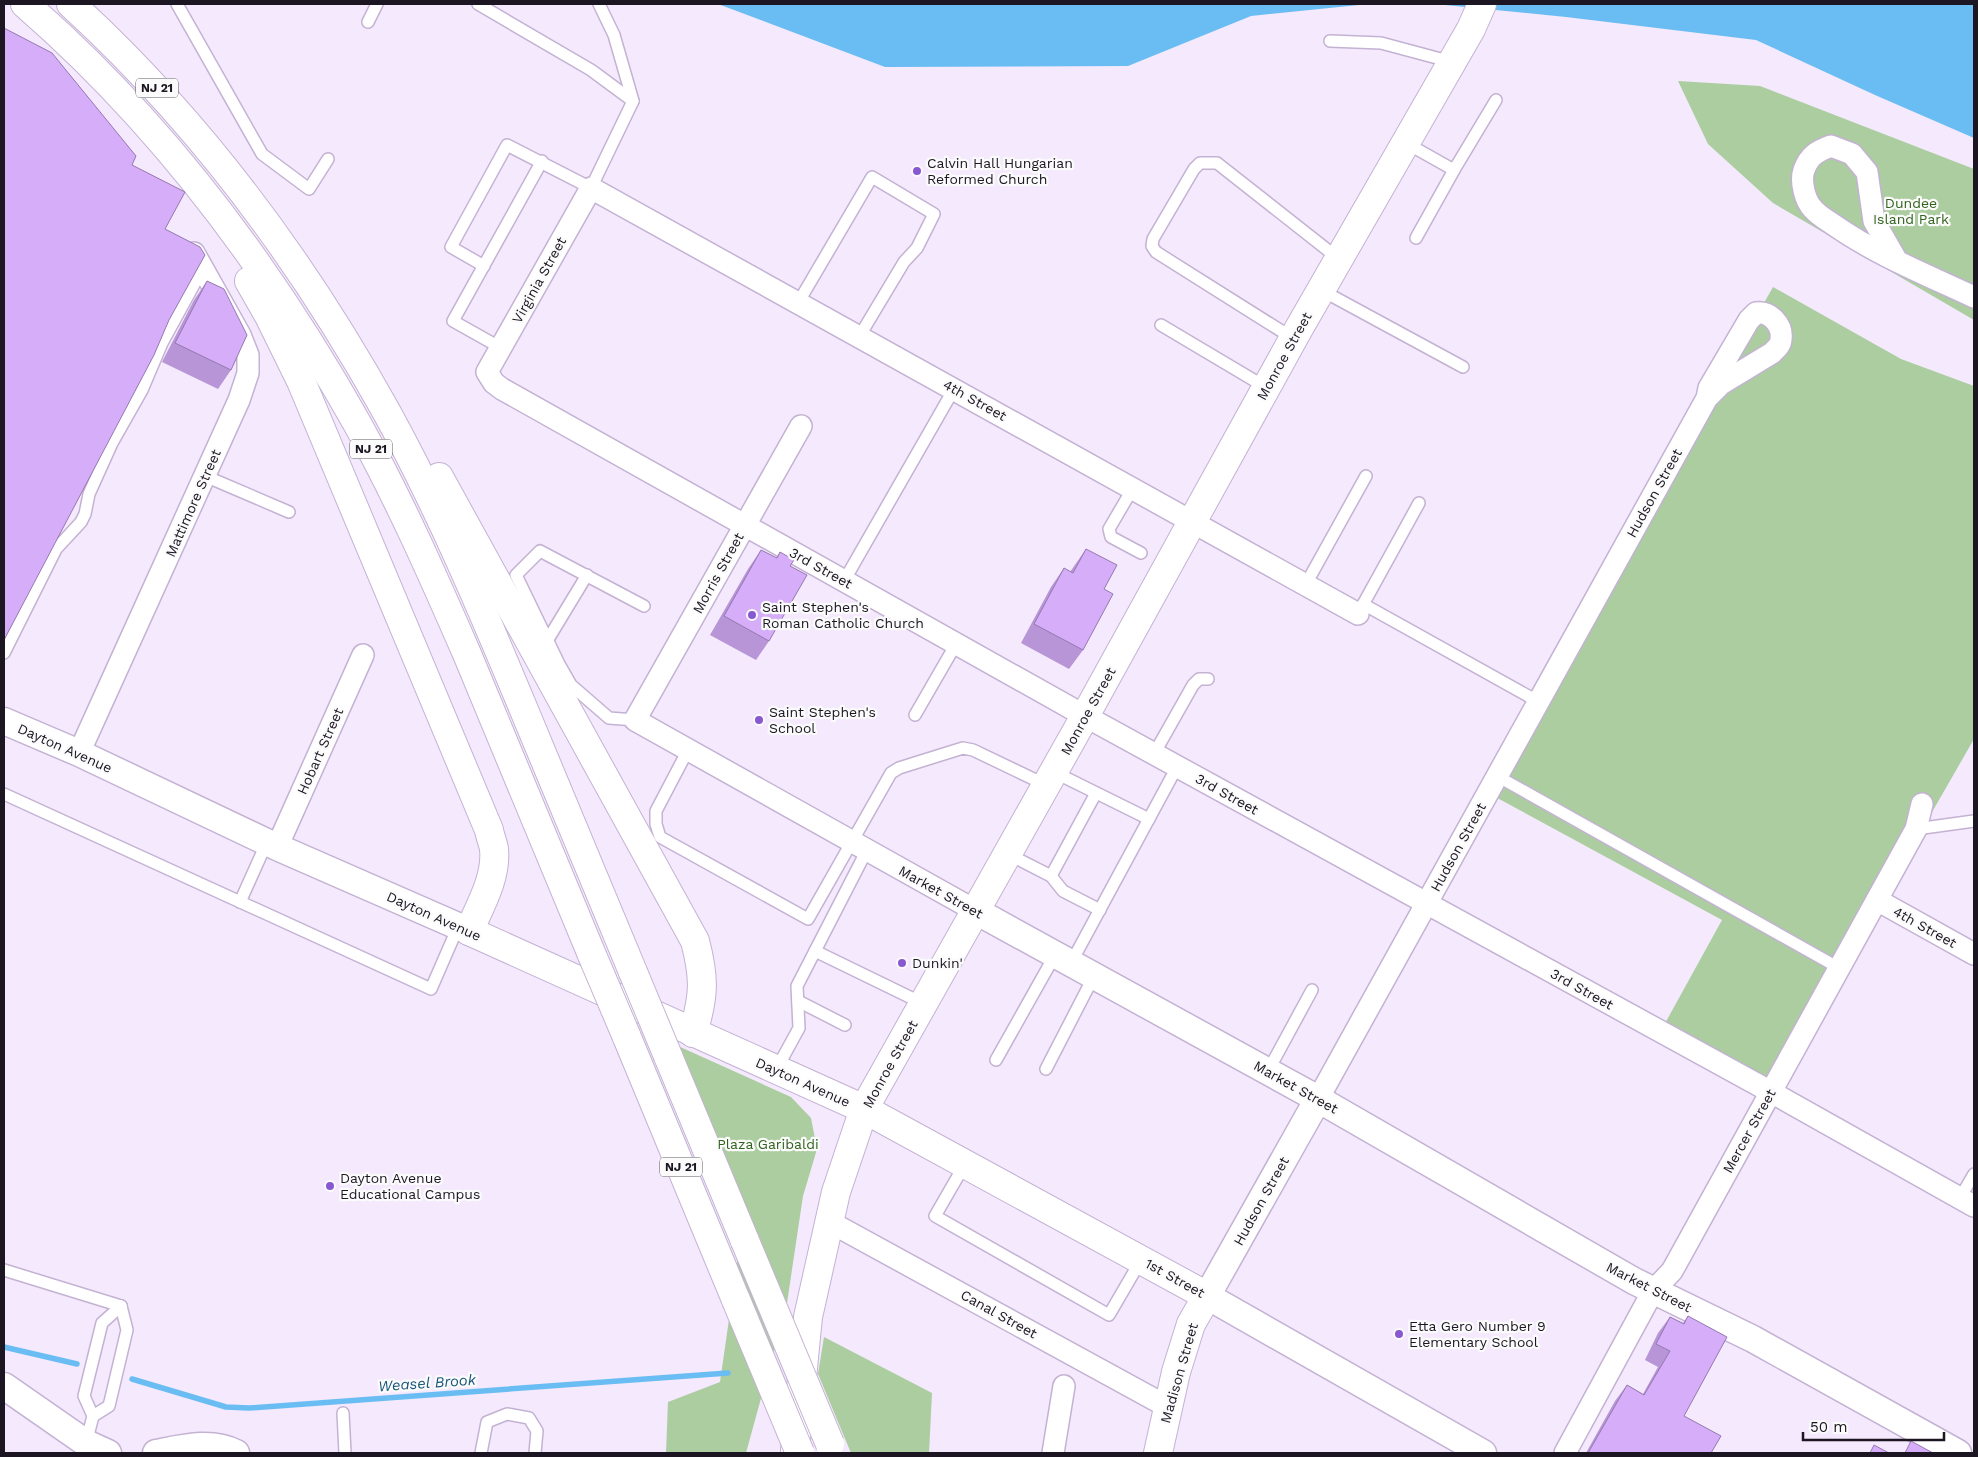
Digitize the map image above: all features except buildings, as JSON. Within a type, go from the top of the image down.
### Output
[{"type":"main road","name":"NJ 21","points":[[71,4],[144,75],[202,140],[264,219],[325,309],[381,404],[419,476],[449,536],[506,667],[831,1449]]},
{"type":"main road","name":"Monroe Street","points":[[795,1453],[808,1318],[828,1221],[864,1109],[1050,779],[1294,338],[1471,29],[1482,4]]},
{"type":"main road","name":"NJ 21","points":[[31,9],[110,84],[178,159],[239,237],[299,326],[364,435],[421,549],[482,690],[800,1453]]},
{"type":"main road","points":[[31,9],[179,185],[220,238],[250,282],[287,350],[489,830],[494,849],[494,866],[489,884],[464,929]]},
{"type":"main road","points":[[234,180],[273,222],[306,262],[339,308],[389,388],[686,922],[695,941],[703,987],[700,1009],[693,1033]]},
{"type":"main road","name":"Dayton Avenue","points":[[464,929],[864,1109]]},
{"type":"main road","name":"1st Street","points":[[864,1109],[1207,1296]]},
{"type":"main road","name":"Madison Street","points":[[1164,1444],[1168,1407],[1176,1372],[1192,1324],[1207,1296]]},
{"type":"street","points":[[1897,261],[1874,220],[1867,172],[1852,154],[1831,146],[1817,151],[1808,160],[1801,177],[1804,192],[1811,208],[1852,238],[1897,261],[1974,298]]},
{"type":"street","name":"4th Street","points":[[591,188],[1306,584],[1360,609]]},
{"type":"street","name":"Virginia Street","points":[[487,372],[591,188]]},
{"type":"street","name":"Mattimore Street","points":[[79,753],[239,400],[248,373],[248,355],[240,335],[198,260]]},
{"type":"street","name":"3rd Street","points":[[487,372],[494,383],[502,389],[956,644],[1771,1092],[1967,1202]]},
{"type":"street","name":"Hudson Street","points":[[1207,1296],[1707,398]]},
{"type":"street","name":"Morris Street","points":[[635,720],[801,426]]},
{"type":"street","name":"Hobart Street","points":[[272,844],[363,655]]},
{"type":"street","name":"Dayton Avenue","points":[[4,720],[79,753],[272,844],[464,929]]},
{"type":"street","name":"Market Street","points":[[635,720],[976,911],[1318,1099],[1652,1291],[1753,1339],[1958,1453]]},
{"type":"street","name":"Mercer Street","points":[[1564,1453],[1652,1291],[1672,1270],[1771,1092],[1916,829],[1922,804]]},
{"type":"street","name":"4th Street","points":[[1876,900],[1974,954]]},
{"type":"street","name":"Canal Street","points":[[828,1221],[1168,1407]]},
{"type":"street","name":"1st Street","points":[[1207,1296],[1483,1453]]},
{"type":"street","points":[[4,1386],[93,1450]]},
{"type":"street","points":[[1053,1453],[1064,1386]]},
{"type":"street","points":[[156,1453],[204,1446],[218,1447],[236,1453]]},
{"type":"lane","points":[[177,4],[262,154],[309,189],[328,159]]},
{"type":"lane","points":[[368,22],[377,4]]},
{"type":"lane","points":[[478,4],[591,70],[633,101]]},
{"type":"lane","points":[[484,266],[452,247],[508,145],[591,188],[633,101],[614,35],[599,4]]},
{"type":"lane","points":[[1330,41],[1381,43],[1452,62]]},
{"type":"lane","points":[[1416,238],[1496,100]]},
{"type":"lane","points":[[1406,143],[1454,170]]},
{"type":"lane","points":[[501,348],[453,321],[542,161]]},
{"type":"lane","points":[[1294,338],[1156,252],[1152,246],[1153,239],[1194,169],[1200,163],[1209,162],[1218,164],[1339,259]]},
{"type":"lane","points":[[798,303],[872,177],[934,214],[918,248],[904,262],[860,337]]},
{"type":"lane","points":[[4,654],[56,549],[86,514],[89,494],[112,443],[142,390],[198,260]]},
{"type":"lane","points":[[1321,290],[1463,367]]},
{"type":"lane","points":[[1161,325],[1266,388]]},
{"type":"lane","points":[[844,581],[954,389]]},
{"type":"lane","points":[[205,476],[289,512]]},
{"type":"lane","points":[[1306,584],[1366,476]]},
{"type":"lane","points":[[1133,488],[1109,529],[1111,537],[1140,553]]},
{"type":"lane","points":[[1419,503],[1360,609],[1539,702]]},
{"type":"lane","points":[[635,720],[609,718],[571,685],[547,641],[516,575],[540,551],[644,606]]},
{"type":"lane","points":[[547,641],[587,575]]},
{"type":"lane","points":[[915,715],[956,644]]},
{"type":"lane","points":[[1154,754],[1193,685],[1199,679],[1208,679]]},
{"type":"lane","points":[[776,1070],[799,1028],[797,986],[815,952],[891,773],[926,758],[963,748],[1096,793],[1149,819]]},
{"type":"lane","points":[[688,750],[656,812],[656,824],[660,837],[808,919],[860,846]]},
{"type":"lane","points":[[996,1060],[1063,959],[1100,910],[1177,767]]},
{"type":"lane","points":[[1497,776],[1839,968]]},
{"type":"lane","points":[[1051,876],[1096,793]]},
{"type":"lane","points":[[4,794],[431,989],[464,929]]},
{"type":"lane","points":[[1916,829],[1974,821]]},
{"type":"lane","points":[[240,902],[272,844]]},
{"type":"lane","points":[[1008,854],[1051,876],[1063,891],[1100,910]]},
{"type":"lane","points":[[815,952],[924,1004]]},
{"type":"lane","points":[[1046,1069],[1094,976]]},
{"type":"lane","points":[[1268,1071],[1312,990]]},
{"type":"lane","points":[[798,1002],[846,1025]]},
{"type":"lane","points":[[965,1164],[935,1216],[1110,1315],[1141,1260]]},
{"type":"lane","points":[[1967,1202],[1974,1174]]},
{"type":"lane","points":[[4,1270],[121,1306]]},
{"type":"lane","points":[[93,1450],[93,1416],[84,1396],[102,1323],[121,1306]]},
{"type":"lane","points":[[93,1416],[109,1406],[127,1330],[121,1306]]},
{"type":"lane","points":[[343,1413],[345,1453]]},
{"type":"lane","points":[[481,1453],[487,1422],[507,1414],[529,1418],[537,1431],[535,1453]]},
{"type":"green space","name":"Dundee Island Park","points":[[1678,81],[1760,86],[1974,169],[1974,320],[1773,203],[1708,144]]},
{"type":"green space","points":[[1773,287],[1901,359],[1974,386],[1974,739],[1773,1089],[1663,1027],[1722,920],[1488,793]]},
{"type":"green space","name":"Plaza Garibaldi","points":[[678,1046],[791,1097],[811,1118],[817,1149],[803,1196],[787,1303],[746,1453],[666,1453],[668,1402],[720,1382],[744,1215]]},
{"type":"green space","points":[[824,1337],[932,1393],[929,1453],[851,1453],[818,1374]]},
{"type":"water","points":[[718,4],[1369,4],[1251,16],[1128,66],[885,67]]},
{"type":"water","points":[[1435,4],[1974,4],[1974,138],[1756,40],[1566,17]]},
{"type":"waterway","name":"Weasel Brook","points":[[4,1347],[77,1364]]},
{"type":"waterway","name":"Weasel Brook","points":[[132,1379],[226,1407],[249,1408],[728,1373]]},
{"type":"place","name":"Calvin Hall Hungarian Reformed Church","points":[[917,171]]},
{"type":"place","name":"Saint Stephen's Roman Catholic Church","points":[[752,615]]},
{"type":"place","name":"Saint Stephen's School","points":[[759,720]]},
{"type":"place","name":"Dunkin'","points":[[902,963]]},
{"type":"place","name":"Dayton Avenue Educational Campus","points":[[330,1186]]},
{"type":"place","name":"Etta Gero Number 9 Elementary School","points":[[1399,1334]]}]
